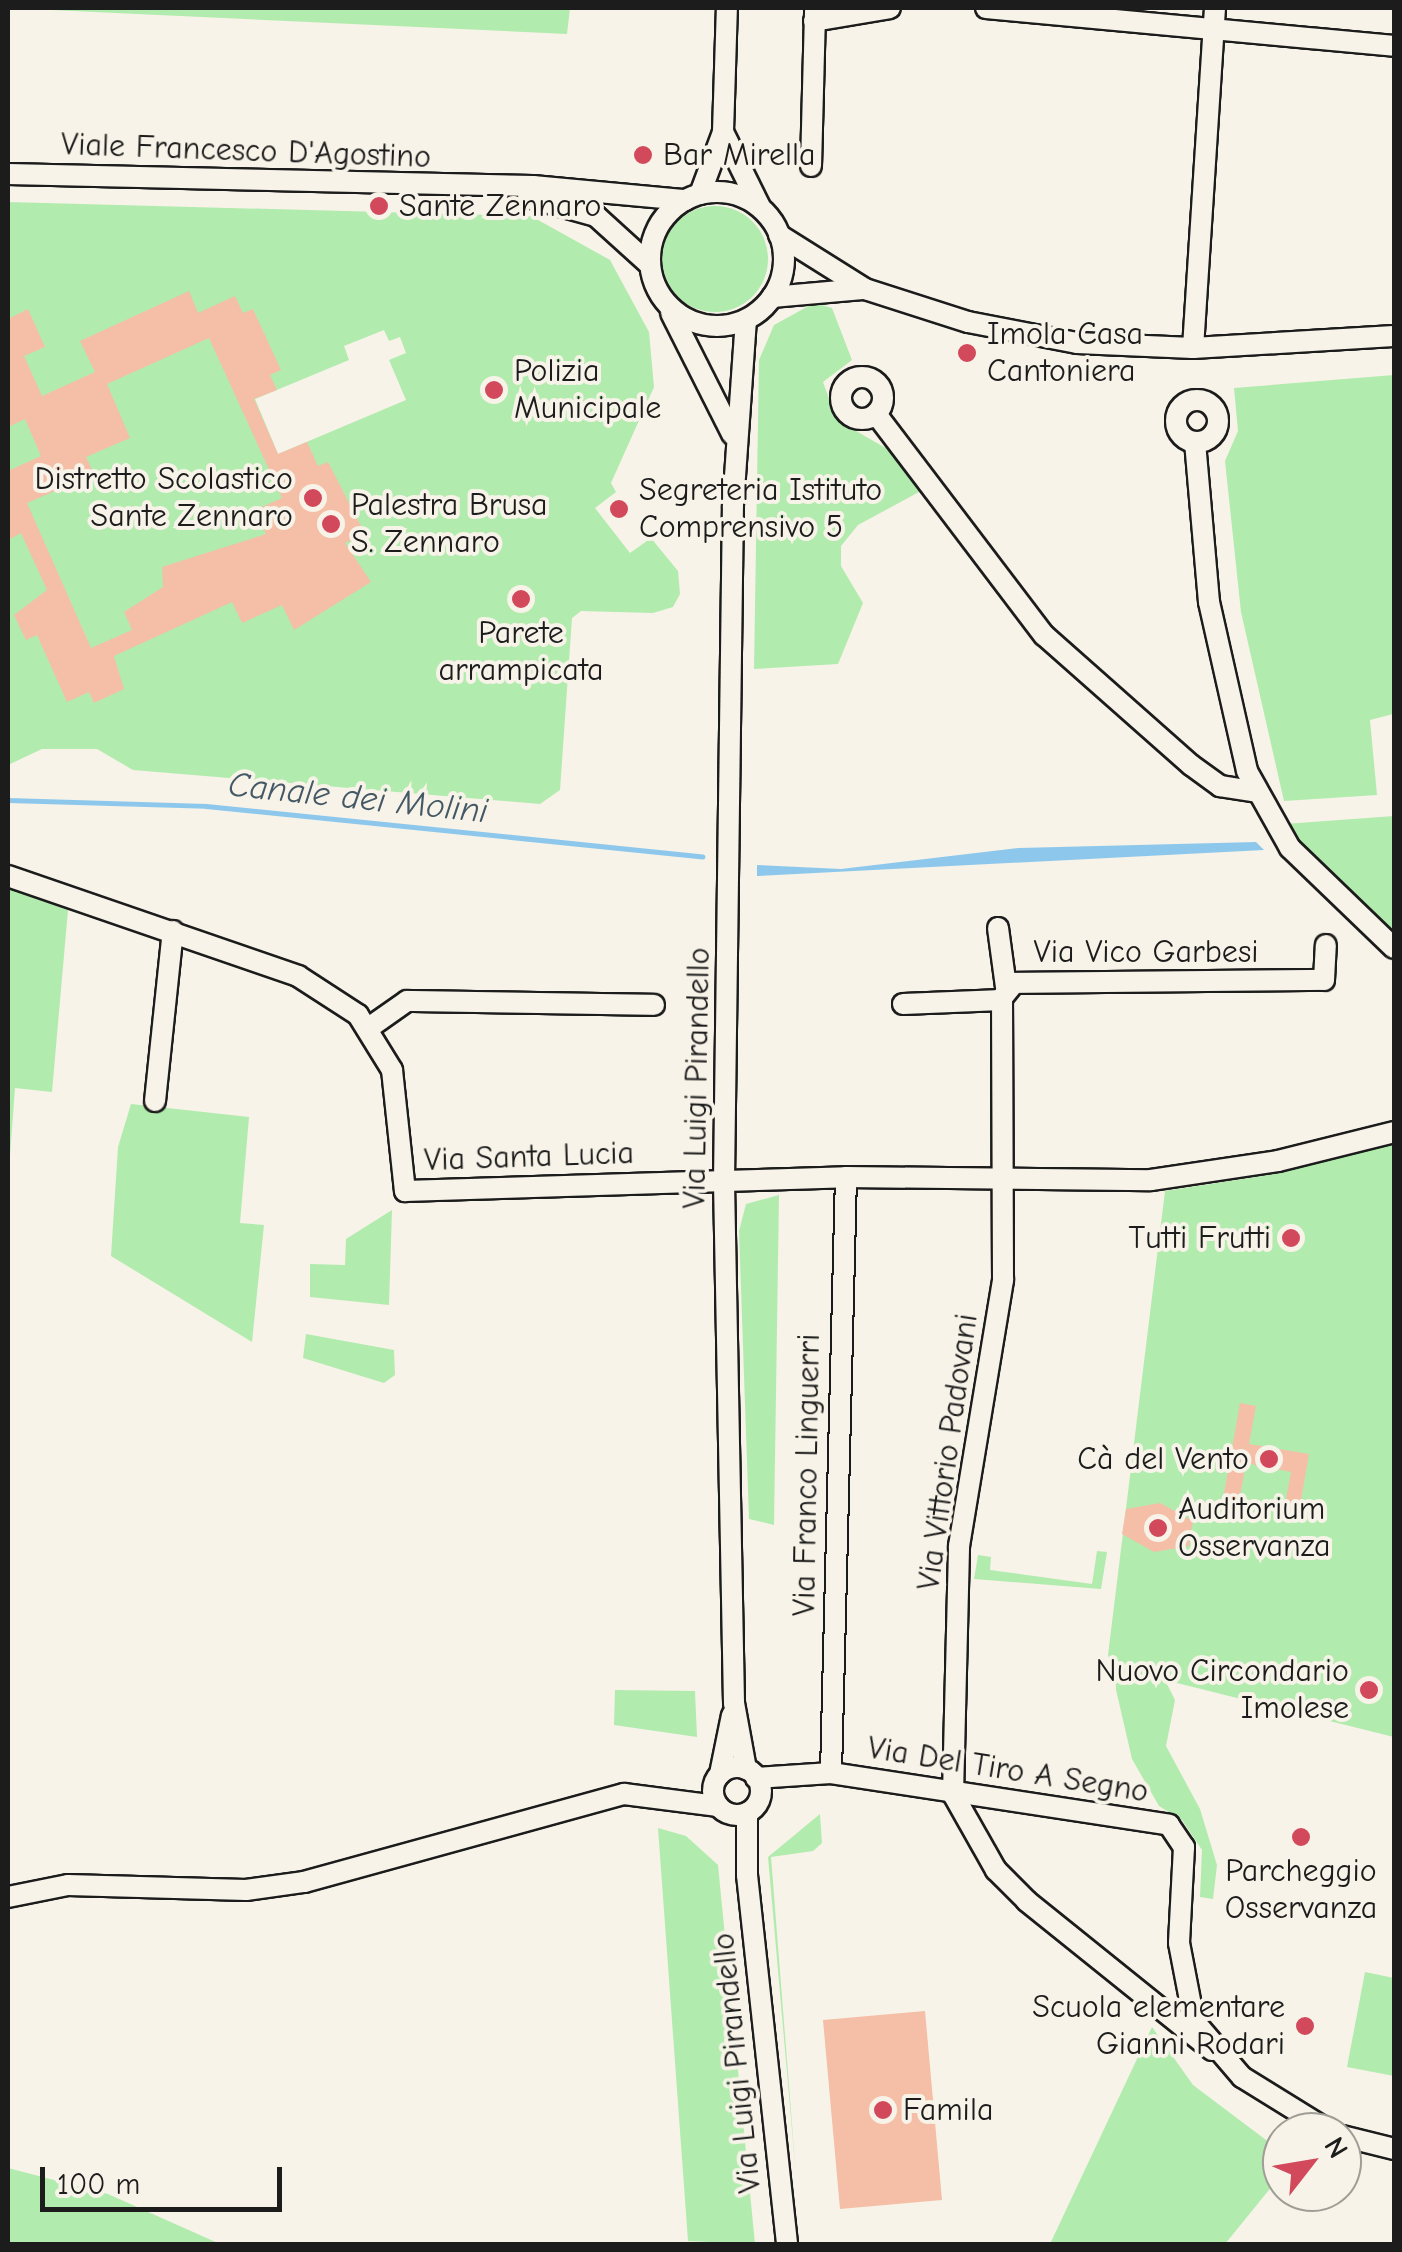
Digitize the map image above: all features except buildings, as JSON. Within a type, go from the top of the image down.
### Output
[{"type":"street","points":[[650,264],[654,234],[693,197],[724,132],[727,8]]},
{"type":"street","points":[[812,166],[814,14],[890,8]]},
{"type":"street","points":[[986,8],[1214,33],[1394,46]]},
{"type":"street","points":[[1194,348],[1214,8]]},
{"type":"street","points":[[724,132],[760,208],[779,235],[864,289],[1024,334],[1194,348],[1394,336]]},
{"type":"street","name":"Viale Francesco D'Agostino","points":[[8,174],[591,190],[693,197],[732,194],[760,208]]},
{"type":"street","name":"Viale Francesco D'Agostino","points":[[482,188],[596,216],[650,264],[665,302]]},
{"type":"street","points":[[591,190],[596,216]]},
{"type":"street","points":[[665,302],[702,325],[746,320],[772,297],[784,267],[779,235]]},
{"type":"street","points":[[772,297],[864,289]]},
{"type":"street","name":"Via Luigi Pirandello","points":[[665,302],[718,396],[736,453]]},
{"type":"street","name":"Via Luigi Pirandello","points":[[746,320],[736,453],[724,1181],[734,1704],[731,1799],[746,1875],[787,2244]]},
{"type":"street","points":[[876,414],[1044,635],[1220,786],[1256,792]]},
{"type":"street","points":[[1195,442],[1209,602],[1246,771],[1256,792],[1322,886],[1394,948]]},
{"type":"street","points":[[1211,776],[1246,771]]},
{"type":"street","name":"Via Santa Lucia","points":[[8,876],[298,976],[370,1028],[392,1070],[405,1191],[846,1177],[1151,1180],[1278,1161],[1394,1132]]},
{"type":"street","points":[[903,1004],[1004,994],[998,928]]},
{"type":"street","points":[[155,1101],[173,931]]},
{"type":"street","name":"Via Vico Garbesi","points":[[1002,1179],[1004,994],[1324,980],[1326,945]]},
{"type":"street","points":[[370,1028],[408,1001],[654,1005]]},
{"type":"street","name":"Via Franco Linguerri","points":[[823,1774],[846,1177]]},
{"type":"street","name":"Via Vittorio Padovani","points":[[953,1794],[959,1546],[1003,1280],[1002,1179]]},
{"type":"street","name":"Via Luigi Pirandello","points":[[731,1799],[751,1774],[734,1704]]},
{"type":"street","points":[[731,1799],[751,1774]]},
{"type":"street","name":"Via Del Tiro A Segno","points":[[751,1774],[823,1774],[1169,1826],[1184,1847],[1183,1991],[1212,2050],[1290,2112]]},
{"type":"street","points":[[8,1897],[68,1885],[246,1890],[304,1882],[624,1794],[731,1799],[823,1774]]},
{"type":"street","points":[[953,1794],[996,1870],[1027,1901],[1212,2050]]},
{"type":"street","points":[[1362,2141],[1394,2149]]},
{"type":"green space","points":[[8,8],[570,8],[567,34]]},
{"type":"green space","points":[[8,202],[531,216],[610,260],[649,332],[654,387],[611,483],[616,492],[595,508],[630,553],[651,538],[678,571],[680,594],[673,607],[653,613],[581,611],[572,618],[560,790],[540,804],[133,770],[97,749],[42,749],[8,765]],"holes":[[[384,330],[389,341],[400,337],[406,353],[389,360],[406,400],[278,454],[255,399],[349,360],[344,346]]]},
{"type":"green space","points":[[715,206],[735,210],[753,221],[764,239],[768,259],[764,279],[753,297],[735,308],[715,312],[695,308],[677,297],[666,279],[662,259],[666,239],[677,221],[695,210]]},
{"type":"green space","points":[[814,303],[832,308],[852,360],[823,382],[837,420],[891,451],[919,492],[858,525],[841,546],[841,566],[863,603],[838,664],[754,669],[759,360],[774,325]]},
{"type":"green space","points":[[1394,375],[1393,714],[1370,720],[1377,795],[1284,801],[1241,612],[1225,461],[1238,431],[1234,388]]},
{"type":"green space","points":[[1394,816],[1394,960],[1287,854],[1271,825]]},
{"type":"green space","points":[[8,886],[68,910],[52,1092],[15,1088],[8,1183]]},
{"type":"green space","points":[[131,1104],[249,1117],[240,1223],[264,1225],[252,1342],[111,1256],[118,1147]]},
{"type":"green space","points":[[1394,1141],[1394,1737],[1165,1680],[1175,1700],[1166,1746],[1200,1809],[1217,1865],[1213,1899],[1200,1897],[1202,1850],[1182,1820],[1159,1806],[1132,1759],[1108,1655],[1165,1191],[1281,1173]]},
{"type":"green space","points":[[779,1195],[774,1525],[749,1519],[739,1231],[746,1204]]},
{"type":"green space","points":[[392,1210],[389,1305],[310,1297],[310,1264],[345,1265],[346,1239]]},
{"type":"green space","points":[[306,1334],[394,1350],[395,1375],[384,1383],[303,1358]]},
{"type":"green space","points":[[1097,1551],[1107,1552],[1101,1589],[974,1579],[978,1555],[991,1557],[990,1570],[1092,1584]]},
{"type":"green space","points":[[615,1690],[695,1691],[697,1737],[614,1725]]},
{"type":"green space","points":[[820,1814],[822,1843],[813,1851],[771,1857],[796,2175],[768,1857]]},
{"type":"green space","points":[[658,1828],[686,1836],[718,1865],[755,2244],[688,2241]]},
{"type":"green space","points":[[1365,1972],[1394,1978],[1394,2076],[1347,2067]]},
{"type":"green space","points":[[1152,2027],[1193,2085],[1262,2137],[1262,2199],[1225,2244],[1050,2244]]},
{"type":"green space","points":[[8,2168],[108,2194],[220,2244],[8,2244]]},
{"type":"water","points":[[1256,842],[1264,850],[757,876],[757,865],[841,869],[1019,848]]},
{"type":"waterway","name":"Canale dei Molini","points":[[8,800],[206,806],[702,856]]},
{"type":"place","name":"Bar Mirella","points":[[643,155]]},
{"type":"place","name":"Sante Zennaro","points":[[379,206]]},
{"type":"place","name":"Imola Casa Cantoniera","points":[[967,353]]},
{"type":"place","name":"Polizia Municipale","points":[[494,390]]},
{"type":"place","name":"Distretto Scolastico Sante Zennaro","points":[[313,498]]},
{"type":"place","name":"Segreteria Istituto Comprensivo 5","points":[[619,509]]},
{"type":"place","name":"Palestra Brusa S. Zennaro","points":[[331,524]]},
{"type":"place","name":"Parete arrampicata","points":[[521,599]]},
{"type":"place","name":"Tutti Frutti","points":[[1291,1238]]},
{"type":"place","name":"Cà del Vento","points":[[1269,1459]]},
{"type":"place","name":"Auditorium Osservanza","points":[[1158,1528]]},
{"type":"place","name":"Nuovo Circondario Imolese","points":[[1369,1690]]},
{"type":"place","name":"Parcheggio Osservanza","points":[[1301,1837]]},
{"type":"place","name":"Scuola elementare Gianni Rodari","points":[[1305,2026]]},
{"type":"place","name":"Famila","points":[[883,2110]]}]
